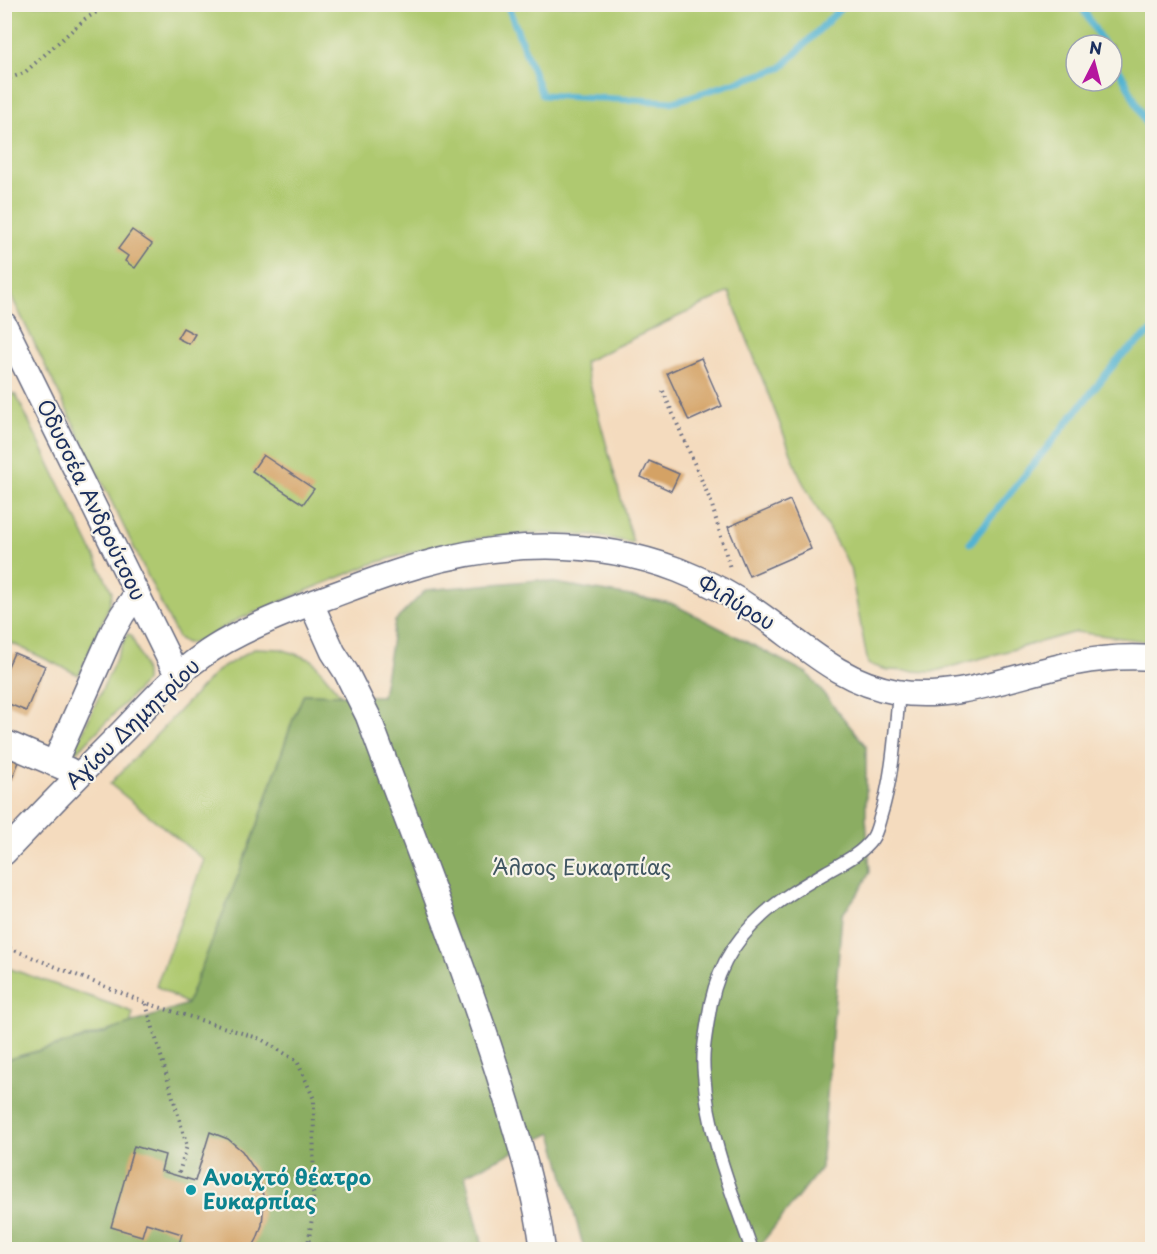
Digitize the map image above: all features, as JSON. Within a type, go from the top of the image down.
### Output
[{"type":"street","name":"Οδυσσέα Ανδρούτσου","points":[[8,339],[178,677]]},
{"type":"street","name":"Φιλύρου","points":[[311,603],[420,565],[488,550],[530,547],[584,548],[633,557],[680,571],[724,592],[754,610],[843,674],[870,685],[899,692],[940,693],[972,688],[1092,660],[1122,657],[1152,658]]},
{"type":"street","name":"Αγίου Δημητρίου","points":[[54,764],[104,650],[122,615],[137,593]]},
{"type":"street","name":"Αγίου Δημητρίου","points":[[4,853],[80,774],[204,654],[235,636],[311,603]]},
{"type":"street","points":[[311,603],[333,652],[346,672],[368,716],[485,1032],[525,1159],[535,1198],[543,1250]]},
{"type":"street","points":[[4,742],[80,774]]},
{"type":"lane","points":[[752,1250],[724,1172],[706,1099],[703,1072],[709,1010],[723,964],[742,936],[764,914],[792,892],[855,855],[873,838],[885,801],[892,765],[899,692]]},
{"type":"path","points":[[4,80],[24,73],[85,19],[110,4]]},
{"type":"path","points":[[663,391],[711,502],[730,572],[724,592]]},
{"type":"path","points":[[4,946],[146,1003],[261,1039],[297,1061],[314,1099],[314,1211],[308,1245],[310,1250]]},
{"type":"path","points":[[146,1003],[187,1146],[178,1176]]},
{"type":"green space","points":[[5,5],[1152,5],[1152,642],[1076,632],[932,672],[887,670],[868,664],[850,568],[801,479],[729,292],[584,362],[633,543],[596,536],[534,533],[476,539],[433,547],[372,564],[237,620],[202,640],[186,643],[178,638],[5,283]]},
{"type":"green space","points":[[4,392],[16,395],[112,592],[109,606],[79,675],[5,640]]},
{"type":"green space","name":"Άλσος Ευκαρπίας","points":[[538,580],[671,603],[807,673],[866,746],[866,817],[870,872],[842,915],[821,1168],[757,1249],[584,1249],[552,1133],[465,1175],[482,1249],[5,1250],[5,1060],[101,1034],[187,1004],[255,833],[292,722],[304,694],[382,696],[395,621],[426,590]]},
{"type":"green space","points":[[128,634],[131,635],[141,658],[145,682],[78,751],[75,751],[75,749]]},
{"type":"green space","points":[[255,648],[281,649],[312,660],[341,695],[304,694],[292,722],[255,833],[187,1004],[156,986],[204,860],[110,784],[217,671]]},
{"type":"green space","points":[[5,967],[125,1009],[133,1013],[130,1025],[5,1060]]},
{"type":"building","points":[[132,230],[152,244],[135,268],[125,261],[128,256],[118,249]]},
{"type":"building","points":[[183,328],[195,334],[189,344],[177,338]]},
{"type":"building","points":[[701,358],[722,406],[689,421],[667,373]]},
{"type":"building","points":[[263,455],[314,489],[303,504],[252,471]]},
{"type":"building","points":[[649,461],[679,474],[671,491],[641,477]]},
{"type":"building","points":[[790,500],[811,549],[749,576],[728,527]]},
{"type":"building","points":[[14,653],[45,666],[26,711],[4,702],[4,675]]},
{"type":"building","points":[[4,756],[19,762],[11,781],[4,778]]},
{"type":"building","name":"Ανοιχτό θέατρο Ευκαρπίας","points":[[210,1132],[228,1139],[242,1151],[257,1173],[264,1199],[262,1225],[251,1250],[177,1250],[182,1234],[146,1223],[142,1236],[111,1227],[134,1146],[165,1155],[161,1171],[195,1181]]},
{"type":"waterway","points":[[507,4],[542,95],[673,102],[781,68],[845,4]]},
{"type":"waterway","points":[[1080,4],[1097,33]]},
{"type":"waterway","points":[[1124,79],[1152,136]]},
{"type":"waterway","points":[[970,543],[1120,357],[1152,331]]},
{"type":"place","name":"Ανοιχτό θέατρο Ευκαρπίας","points":[[191,1190]]}]
